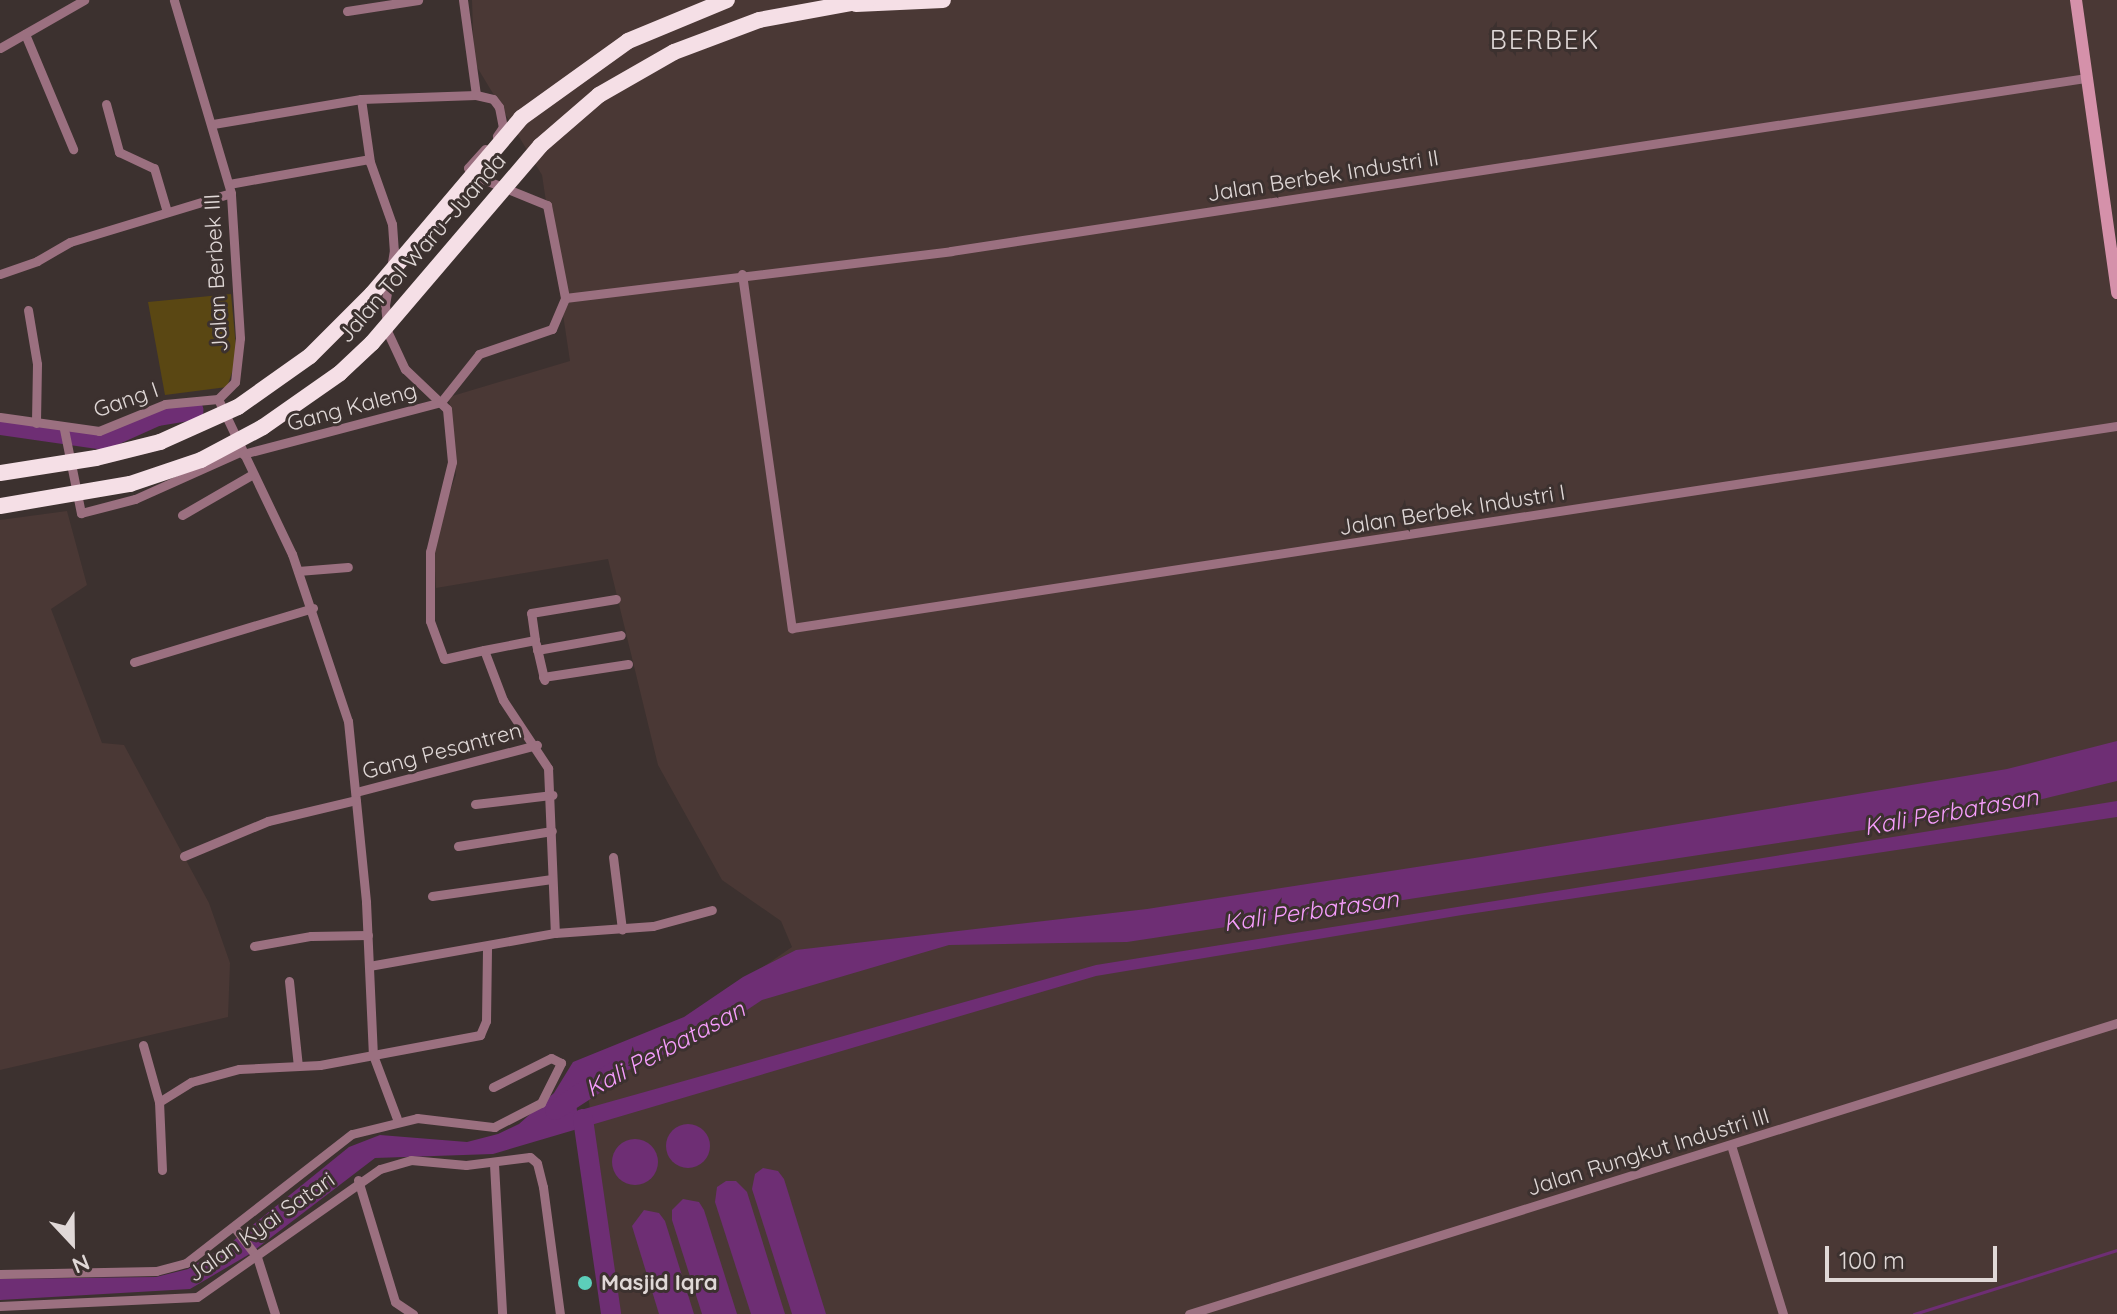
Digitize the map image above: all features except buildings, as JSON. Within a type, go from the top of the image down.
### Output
[{"type":"highway","name":"Jalan Tol Waru–Juanda","points":[[0,473],[96,458],[160,442],[238,407],[310,356],[372,294],[521,118],[628,41],[727,0]]},
{"type":"highway","name":"Jalan Tol Waru–Juanda","points":[[0,506],[130,484],[201,460],[263,427],[340,373],[372,343],[550,137],[599,95],[674,52],[759,20],[819,6],[868,0]]},
{"type":"highway","points":[[819,6],[943,0]]},
{"type":"street","points":[[0,48],[84,0]]},
{"type":"street","name":"Jalan Berbek III","points":[[174,0],[230,189],[239,361],[235,382],[218,399]]},
{"type":"street","points":[[347,11],[418,0]]},
{"type":"street","points":[[463,0],[476,95]]},
{"type":"street","points":[[2076,0],[2117,293]]},
{"type":"street","points":[[25,34],[73,149]]},
{"type":"street","name":"Jalan Berbek Industri II","points":[[565,298],[742,274],[951,251],[2085,78]]},
{"type":"street","points":[[213,124],[361,99],[476,95],[493,99],[503,127],[469,171],[547,205],[565,298]]},
{"type":"street","points":[[361,99],[369,159],[392,224],[394,250],[385,305],[388,333],[405,369],[447,409],[452,462],[430,552],[430,621],[444,659],[484,650],[621,635]]},
{"type":"street","points":[[106,104],[119,152],[154,168],[167,212]]},
{"type":"street","points":[[0,274],[37,261],[70,242],[230,189],[369,159]]},
{"type":"street","name":"Jalan Berbek Industri I","points":[[742,274],[792,628],[2117,426]]},
{"type":"street","name":"Gang Kaleng","points":[[65,431],[81,513],[135,499],[242,452],[441,402],[479,354],[555,326],[565,298]]},
{"type":"street","points":[[28,310],[37,364],[36,423]]},
{"type":"street","points":[[218,399],[313,608],[348,721],[368,935],[373,1055],[397,1119]]},
{"type":"street","name":"Gang I","points":[[0,417],[65,431],[99,431],[165,404],[218,399]]},
{"type":"street","points":[[182,515],[253,474]]},
{"type":"street","points":[[298,571],[348,567]]},
{"type":"street","points":[[616,599],[531,613],[536,645],[544,680],[628,664]]},
{"type":"street","points":[[134,662],[313,608]]},
{"type":"street","points":[[484,650],[503,700],[537,745],[552,795],[555,933]]},
{"type":"street","name":"Gang Pesantren","points":[[184,856],[268,821],[537,745]]},
{"type":"street","points":[[475,804],[552,795]]},
{"type":"street","points":[[458,846],[552,831]]},
{"type":"street","points":[[613,857],[622,929]]},
{"type":"street","points":[[432,896],[552,879]]},
{"type":"street","points":[[369,966],[555,933],[675,922],[712,910]]},
{"type":"street","points":[[254,946],[311,936],[368,935]]},
{"type":"street","points":[[159,1102],[209,1075],[373,1055],[480,1035],[486,1021],[487,946]]},
{"type":"street","points":[[289,981],[298,1066]]},
{"type":"street","name":"Jalan Rungkut Industri III","points":[[1189,1314],[2117,1023]]},
{"type":"street","points":[[143,1045],[159,1102],[162,1170]]},
{"type":"street","points":[[0,1274],[156,1271],[186,1263],[237,1231],[339,1142],[397,1119],[494,1127],[541,1103],[561,1063],[551,1058],[493,1087]]},
{"type":"street","points":[[1731,1145],[1783,1314]]},
{"type":"street","name":"Jalan Kyai Satari","points":[[0,1306],[146,1302],[201,1295],[358,1180],[411,1160],[494,1164],[536,1160],[556,1262],[560,1314]]},
{"type":"street","points":[[494,1164],[502,1314]]},
{"type":"street","points":[[358,1180],[395,1302],[413,1314]]},
{"type":"street","points":[[237,1231],[256,1255],[275,1314]]},
{"type":"street","points":[[146,1302],[146,1314]]},
{"type":"shaded area","points":[[472,0],[2117,0],[2117,1314],[619,1314],[587,1088],[792,947],[781,921],[722,880],[658,765],[608,559],[436,588],[433,537],[456,475],[449,397],[570,361],[542,175],[474,62]]},
{"type":"shaded area","points":[[231,294],[237,358],[227,387],[165,395],[148,302]]},
{"type":"shaded area","points":[[67,511],[87,585],[51,609],[102,743],[124,745],[209,903],[230,963],[228,1017],[0,1070],[0,520]]},
{"type":"water","name":"Kali Perbatasan","points":[[2117,741],[2117,781],[2001,809],[1127,942],[949,945],[762,1000],[711,1034],[575,1093],[577,1111],[1096,965],[2117,801],[2117,817],[1462,915],[1096,976],[493,1154],[375,1158],[248,1255],[190,1289],[0,1300],[0,1279],[156,1277],[188,1269],[233,1241],[349,1147],[380,1135],[467,1142],[498,1134],[519,1124],[554,1093],[573,1062],[684,1017],[743,977],[796,950],[1147,909],[1481,857],[2007,769]]},
{"type":"water","points":[[688,1124],[704,1130],[710,1146],[704,1162],[688,1168],[672,1162],[666,1146],[672,1130]]},
{"type":"water","points":[[635,1139],[651,1146],[658,1162],[651,1178],[635,1185],[619,1178],[612,1162],[619,1146]]},
{"type":"water","points":[[763,1168],[778,1171],[784,1179],[826,1314],[792,1314],[752,1189],[755,1174]]},
{"type":"water","points":[[726,1181],[736,1181],[747,1192],[785,1314],[751,1314],[715,1202],[717,1187]]},
{"type":"water","points":[[683,1199],[699,1202],[704,1210],[737,1314],[702,1314],[672,1220],[672,1210]]},
{"type":"water","points":[[644,1210],[659,1213],[665,1221],[694,1314],[659,1314],[632,1226]]},
{"type":"waterway","points":[[0,425],[104,440],[157,416],[194,410]]},
{"type":"waterway","name":"Kali Perbatasan","points":[[555,1110],[615,1071]]},
{"type":"waterway","points":[[583,1119],[611,1314]]},
{"type":"waterway","points":[[1914,1314],[2117,1250]]},
{"type":"place","name":"Masjid Iqra","points":[[585,1283]]},
{"type":"district","name":"BERBEK","points":[[1545,40]]}]
